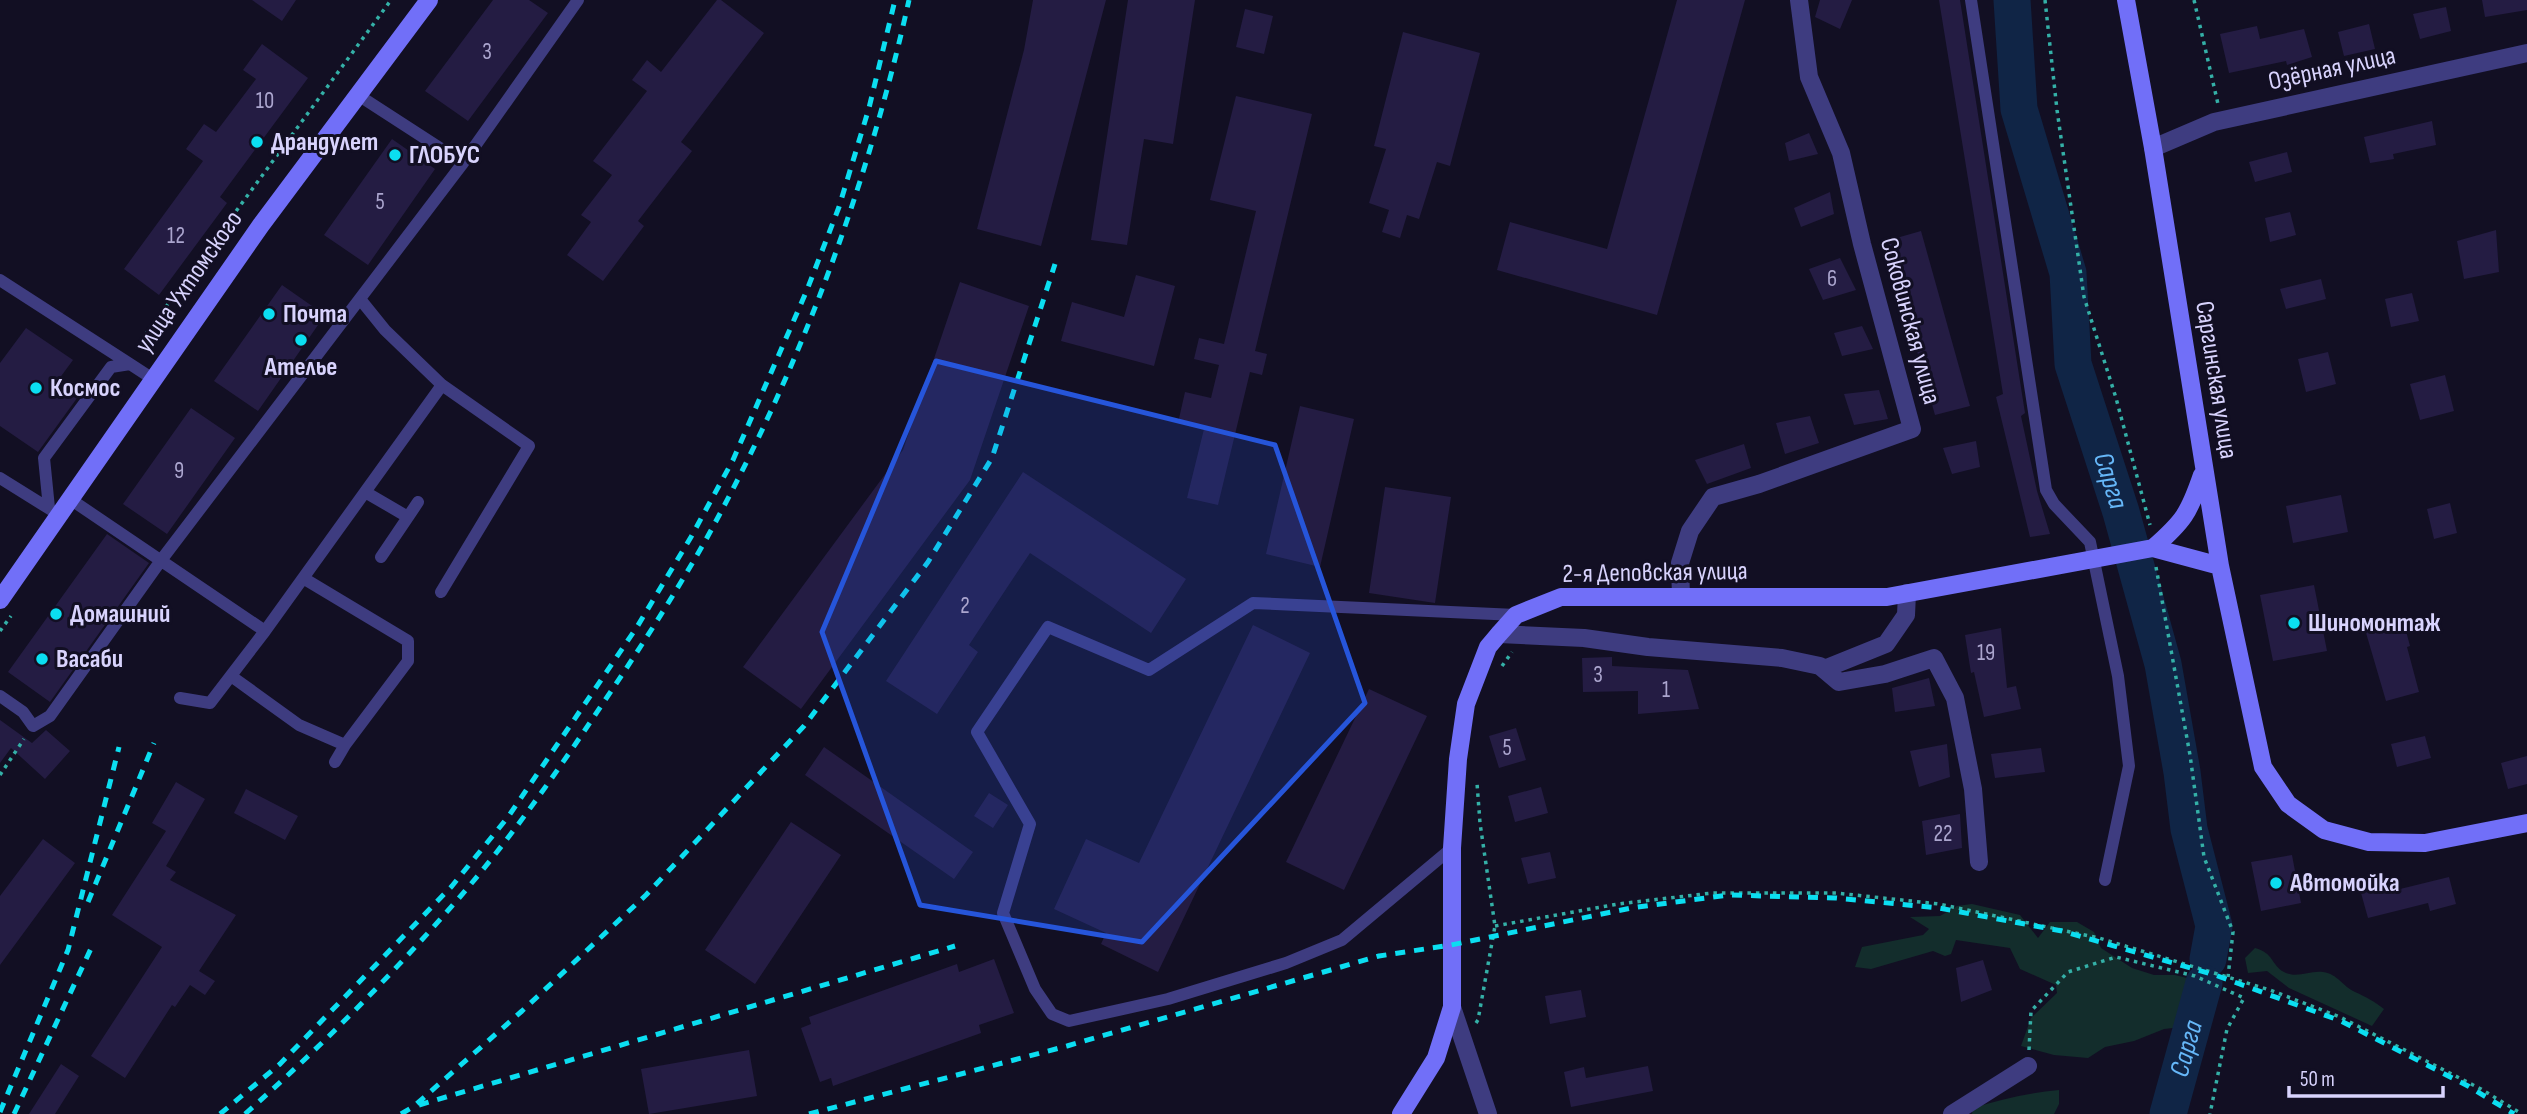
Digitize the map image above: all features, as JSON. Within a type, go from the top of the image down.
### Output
[{"type":"street","name":"улица Ухтомского","points":[[0,600],[54,511],[70,499],[261,225],[429,0]]},
{"type":"street","name":"Соковинская улица","points":[[1681,597],[1680,563],[1690,531],[1713,497],[1759,484],[1912,429],[1862,244],[1841,153],[1809,77],[1799,0]]},
{"type":"street","name":"Саргинская улица","points":[[2126,0],[2153,148],[2203,472],[2263,767],[2288,803],[2315,823],[2325,830],[2369,842],[2426,843],[2527,823]]},
{"type":"street","name":"Озёрная улица","points":[[2153,148],[2214,122],[2527,53]]},
{"type":"street","points":[[2153,548],[2179,526],[2192,505],[2203,472]]},
{"type":"street","name":"2-я Деповская улица","points":[[1401,1114],[1436,1058],[1452,1007],[1452,848],[1458,759],[1466,704],[1488,647],[1516,615],[1561,597],[1887,597],[2153,548]]},
{"type":"street","points":[[2153,548],[2220,566]]},
{"type":"street","points":[[1824,669],[1886,644],[1906,615],[1906,593]]},
{"type":"street","points":[[1499,634],[1584,638],[1648,647],[1782,658],[1820,666],[1839,682],[1885,674],[1934,658],[1955,698],[1973,789],[1979,862]]},
{"type":"street","points":[[1452,1007],[1488,1114]]},
{"type":"street","points":[[1952,1114],[2028,1066]]},
{"type":"lane","points":[[1971,0],[2046,490],[2054,504],[2103,557],[2129,766],[2105,880]]},
{"type":"lane","points":[[0,696],[23,712],[33,726],[50,716],[162,559],[463,163],[571,3]]},
{"type":"lane","points":[[358,95],[463,163]]},
{"type":"lane","points":[[0,280],[153,379]]},
{"type":"lane","points":[[360,299],[385,330],[442,386],[529,446],[441,592]]},
{"type":"lane","points":[[54,511],[44,458],[111,367],[130,364]]},
{"type":"lane","points":[[180,698],[210,703],[442,386]]},
{"type":"lane","points":[[0,478],[54,511]]},
{"type":"lane","points":[[365,492],[408,517]]},
{"type":"lane","points":[[70,499],[265,631]]},
{"type":"lane","points":[[381,557],[418,502]]},
{"type":"lane","points":[[303,578],[408,641],[408,661],[335,762]]},
{"type":"lane","points":[[1452,848],[1342,940],[1286,963],[1168,999],[1069,1021],[1052,1014],[1035,989],[1003,913],[1030,824],[977,732],[1048,627],[1149,670],[1253,603],[1516,615]]},
{"type":"lane","points":[[231,676],[299,725],[345,746]]},
{"type":"path","points":[[130,364],[143,338],[257,179],[391,0]]},
{"type":"path","points":[[2045,0],[2057,110],[2084,297],[2116,398],[2151,533],[2190,755],[2204,857],[2233,932],[2228,976]]},
{"type":"path","points":[[2194,0],[2218,104]]},
{"type":"path","points":[[1496,675],[1523,636]]},
{"type":"path","points":[[0,775],[33,726]]},
{"type":"path","points":[[1463,1039],[1478,1020],[1495,926],[1480,823],[1476,773]]},
{"type":"path","points":[[1495,926],[1618,904],[1712,893],[1836,893],[1939,904],[2099,938],[2228,976],[2340,1017],[2481,1089],[2522,1114]]},
{"type":"path","points":[[2028,1066],[2031,1011],[2068,972],[2116,957],[2195,976],[2244,998],[2227,1029],[2210,1114]]},
{"type":"highlighted area","points":[[936,361],[1275,445],[1365,703],[1142,942],[920,905],[822,632]]},
{"type":"green space","points":[[1972,904],[2020,915],[2038,938],[2050,922],[2077,922],[2094,932],[2101,948],[2132,968],[2154,975],[2175,975],[2199,981],[2206,990],[2199,1025],[2164,1029],[2134,1041],[2105,1047],[2088,1058],[2054,1055],[2021,1046],[2031,1018],[2057,993],[2056,985],[2020,969],[2010,948],[1956,940],[1951,954],[1945,956],[1933,951],[1871,969],[1855,967],[1862,947],[1923,935],[1929,929],[1910,917],[1940,916],[1957,906]]},
{"type":"green space","points":[[2255,948],[2266,953],[2284,972],[2294,975],[2328,973],[2384,1009],[2372,1026],[2289,988],[2267,971],[2248,973],[2245,958]]},
{"type":"green space","points":[[2059,1090],[2059,1104],[2054,1114],[1972,1114],[1973,1108],[1994,1102]]},
{"type":"building","points":[[252,0],[296,0],[282,21]]},
{"type":"building","points":[[493,0],[529,0],[548,13],[468,121],[425,91]]},
{"type":"building","points":[[717,0],[721,0],[764,33],[681,142],[692,151],[638,221],[644,226],[603,281],[567,255],[591,222],[581,215],[612,175],[593,161],[647,91],[632,80],[647,60],[661,72]]},
{"type":"building","points":[[1033,0],[1106,0],[1041,246],[977,229],[1024,50]]},
{"type":"building","points":[[1128,0],[1195,0],[1173,144],[1144,139],[1127,245],[1091,240]]},
{"type":"building","points":[[1677,0],[1745,0],[1657,315],[1497,270],[1510,222],[1607,249]]},
{"type":"building","points":[[1820,0],[1852,0],[1840,29],[1815,17]]},
{"type":"building","points":[[1939,0],[1960,0],[2025,413],[2021,416],[2037,491],[2050,534],[2030,537],[1996,397],[2003,394]]},
{"type":"building","points":[[2482,0],[2527,0],[2527,10],[2485,17]]},
{"type":"building","points":[[2446,7],[2451,31],[2420,39],[2413,14]]},
{"type":"building","points":[[1245,9],[1273,16],[1264,54],[1236,47]]},
{"type":"building","points":[[2369,24],[2375,49],[2344,56],[2338,32]]},
{"type":"building","points":[[2257,26],[2260,39],[2304,29],[2312,57],[2287,65],[2286,61],[2229,73],[2220,34]]},
{"type":"building","points":[[1403,32],[1480,53],[1450,166],[1437,162],[1419,219],[1407,215],[1400,238],[1382,232],[1389,210],[1369,203],[1386,149],[1374,146]]},
{"type":"building","points":[[262,44],[308,78],[220,197],[227,203],[159,295],[124,269],[203,161],[186,149],[204,124],[216,132],[256,79],[243,70]]},
{"type":"building","points":[[1236,96],[1312,114],[1255,351],[1267,354],[1262,375],[1250,372],[1218,505],[1187,498],[1204,429],[1178,423],[1185,392],[1211,398],[1219,365],[1194,359],[1199,338],[1224,344],[1256,211],[1210,200]]},
{"type":"building","points":[[2432,121],[2436,145],[2393,154],[2394,159],[2370,163],[2364,137]]},
{"type":"building","points":[[1809,133],[1818,154],[1789,161],[1785,143]]},
{"type":"building","points":[[392,139],[435,169],[368,265],[324,235]]},
{"type":"building","points":[[2287,152],[2292,172],[2255,182],[2249,162]]},
{"type":"building","points":[[1830,192],[1834,214],[1801,227],[1794,208]]},
{"type":"building","points":[[2290,212],[2296,235],[2270,242],[2265,218]]},
{"type":"building","points":[[2496,230],[2499,272],[2464,279],[2457,241]]},
{"type":"building","points":[[1921,231],[1970,406],[1935,415],[1886,241]]},
{"type":"building","points":[[1840,258],[1856,290],[1823,300],[1809,269]]},
{"type":"building","points":[[1136,275],[1175,286],[1154,366],[1061,341],[1072,302],[1124,317]]},
{"type":"building","points":[[2321,279],[2326,299],[2286,309],[2280,289]]},
{"type":"building","points":[[960,282],[1029,306],[970,480],[801,709],[743,667],[903,450]]},
{"type":"building","points":[[282,285],[325,315],[258,411],[214,381]]},
{"type":"building","points":[[2412,293],[2419,321],[2391,327],[2385,299]]},
{"type":"building","points":[[1862,326],[1873,349],[1842,356],[1834,333]]},
{"type":"building","name":"Космос","points":[[26,328],[73,360],[59,379],[80,394],[38,452],[0,426],[0,363]]},
{"type":"building","points":[[2328,352],[2336,384],[2306,392],[2298,359]]},
{"type":"building","points":[[2445,375],[2454,411],[2420,420],[2410,384]]},
{"type":"building","points":[[1879,390],[1888,419],[1854,425],[1844,394]]},
{"type":"building","points":[[1300,406],[1354,419],[1320,567],[1266,554]]},
{"type":"building","points":[[191,408],[235,438],[167,534],[123,504]]},
{"type":"building","points":[[1810,416],[1819,443],[1785,454],[1776,423]]},
{"type":"building","points":[[1976,441],[1980,467],[1952,474],[1943,448]]},
{"type":"building","points":[[1744,444],[1751,468],[1707,484],[1695,460]]},
{"type":"building","points":[[1023,472],[1186,579],[1151,633],[1030,553],[969,645],[978,652],[937,714],[886,681]]},
{"type":"building","points":[[1385,487],[1451,497],[1435,603],[1369,593]]},
{"type":"building","points":[[2341,495],[2348,532],[2293,543],[2286,506]]},
{"type":"building","points":[[2450,503],[2457,533],[2434,539],[2427,509]]},
{"type":"building","points":[[107,534],[149,563],[50,702],[8,672]]},
{"type":"building","name":"Шиномонтаж","points":[[2314,585],[2327,651],[2273,661],[2260,595]]},
{"type":"building","points":[[2402,616],[2419,692],[2386,701],[2364,626]]},
{"type":"building","points":[[1253,625],[1310,653],[1158,972],[1101,944],[1106,933],[1054,909],[1086,839],[1139,863]]},
{"type":"building","points":[[2001,628],[2007,688],[2016,686],[2021,709],[1984,717],[1974,672],[1971,673],[1965,635]]},
{"type":"building","points":[[1612,657],[1612,666],[1688,670],[1699,709],[1638,714],[1638,691],[1583,692],[1582,658]]},
{"type":"building","points":[[1929,678],[1935,706],[1895,712],[1892,688]]},
{"type":"building","points":[[1369,689],[1427,716],[1344,890],[1286,862]]},
{"type":"building","points":[[0,720],[32,743],[46,730],[70,751],[45,779],[11,748],[0,763]]},
{"type":"building","points":[[1516,728],[1526,760],[1499,768],[1489,736]]},
{"type":"building","points":[[2425,736],[2431,758],[2397,767],[2391,744]]},
{"type":"building","points":[[1947,744],[1950,777],[1919,787],[1910,751]]},
{"type":"building","points":[[824,747],[973,852],[954,879],[805,775]]},
{"type":"building","points":[[2041,748],[2045,772],[1995,778],[1991,754]]},
{"type":"building","points":[[2527,756],[2527,784],[2508,789],[2501,763]]},
{"type":"building","points":[[176,782],[205,799],[166,866],[176,872],[170,880],[236,915],[199,971],[215,981],[205,995],[190,985],[175,1007],[172,1005],[125,1078],[91,1056],[162,947],[112,915],[166,831],[152,823]]},
{"type":"building","points":[[1541,787],[1548,813],[1515,822],[1508,796]]},
{"type":"building","points":[[246,789],[298,816],[285,840],[234,813]]},
{"type":"building","points":[[989,793],[1008,805],[993,828],[974,816]]},
{"type":"building","points":[[1960,814],[1962,848],[1926,855],[1922,821]]},
{"type":"building","points":[[791,822],[841,855],[755,984],[705,950]]},
{"type":"building","points":[[43,839],[75,863],[0,965],[0,896]]},
{"type":"building","points":[[1550,852],[1556,878],[1528,884],[1521,858]]},
{"type":"building","name":"Автомойка","points":[[2292,855],[2301,903],[2261,911],[2251,862]]},
{"type":"building","points":[[2449,877],[2456,904],[2430,911],[2428,903],[2368,918],[2361,893],[2394,884],[2396,890]]},
{"type":"building","points":[[994,959],[1014,1013],[979,1025],[981,1033],[833,1086],[831,1078],[820,1082],[801,1028],[811,1024],[809,1017],[957,964],[959,972]]},
{"type":"building","points":[[1983,960],[1992,990],[1961,1002],[1956,968]]},
{"type":"building","points":[[1581,990],[1586,1017],[1550,1024],[1545,996]]},
{"type":"building","points":[[749,1050],[757,1096],[649,1114],[641,1069]]},
{"type":"building","points":[[61,1064],[79,1076],[55,1114],[29,1114]]},
{"type":"building","points":[[1648,1066],[1653,1091],[1571,1107],[1564,1072],[1584,1067],[1586,1078]]},
{"type":"waterway","name":"Сарга","points":[[2012,0],[2019,109],[2068,273],[2073,364],[2121,512],[2163,664],[2189,829],[2214,926],[2208,959]]},
{"type":"waterway","name":"Сарга","points":[[2168,1114],[2204,983]]},
{"type":"railway","points":[[220,1114],[280,1064],[452,886],[508,817],[637,627],[733,460],[807,290],[839,207],[869,108],[895,0]]},
{"type":"railway","points":[[245,1114],[356,1009],[478,875],[568,755],[692,564],[770,413],[826,279],[872,141],[909,0]]},
{"type":"railway","points":[[401,1114],[413,1107],[522,1011],[646,895],[804,726],[928,562],[992,458],[1055,264]]},
{"type":"railway","points":[[88,902],[154,743]]},
{"type":"railway","points":[[0,1112],[68,950],[119,747]]},
{"type":"railway","points":[[809,1114],[1067,1046],[1379,956],[1451,945],[1631,908],[1729,895],[1836,898],[1939,908],[2062,931],[2215,975],[2341,1021],[2468,1086],[2514,1114]]},
{"type":"railway","points":[[14,1114],[94,942]]},
{"type":"railway","points":[[419,1105],[955,946]]},
{"type":"place","name":"Драндулет","points":[[257,142]]},
{"type":"place","name":"ГЛОБУС","points":[[395,155]]},
{"type":"place","name":"Почта","points":[[269,314]]},
{"type":"place","name":"Ателье","points":[[301,340]]},
{"type":"place","name":"Космос","points":[[36,388]]},
{"type":"place","name":"Домашний","points":[[56,614]]},
{"type":"place","name":"Шиномонтаж","points":[[2294,623]]},
{"type":"place","name":"Васаби","points":[[42,659]]},
{"type":"place","name":"Автомойка","points":[[2276,883]]}]
